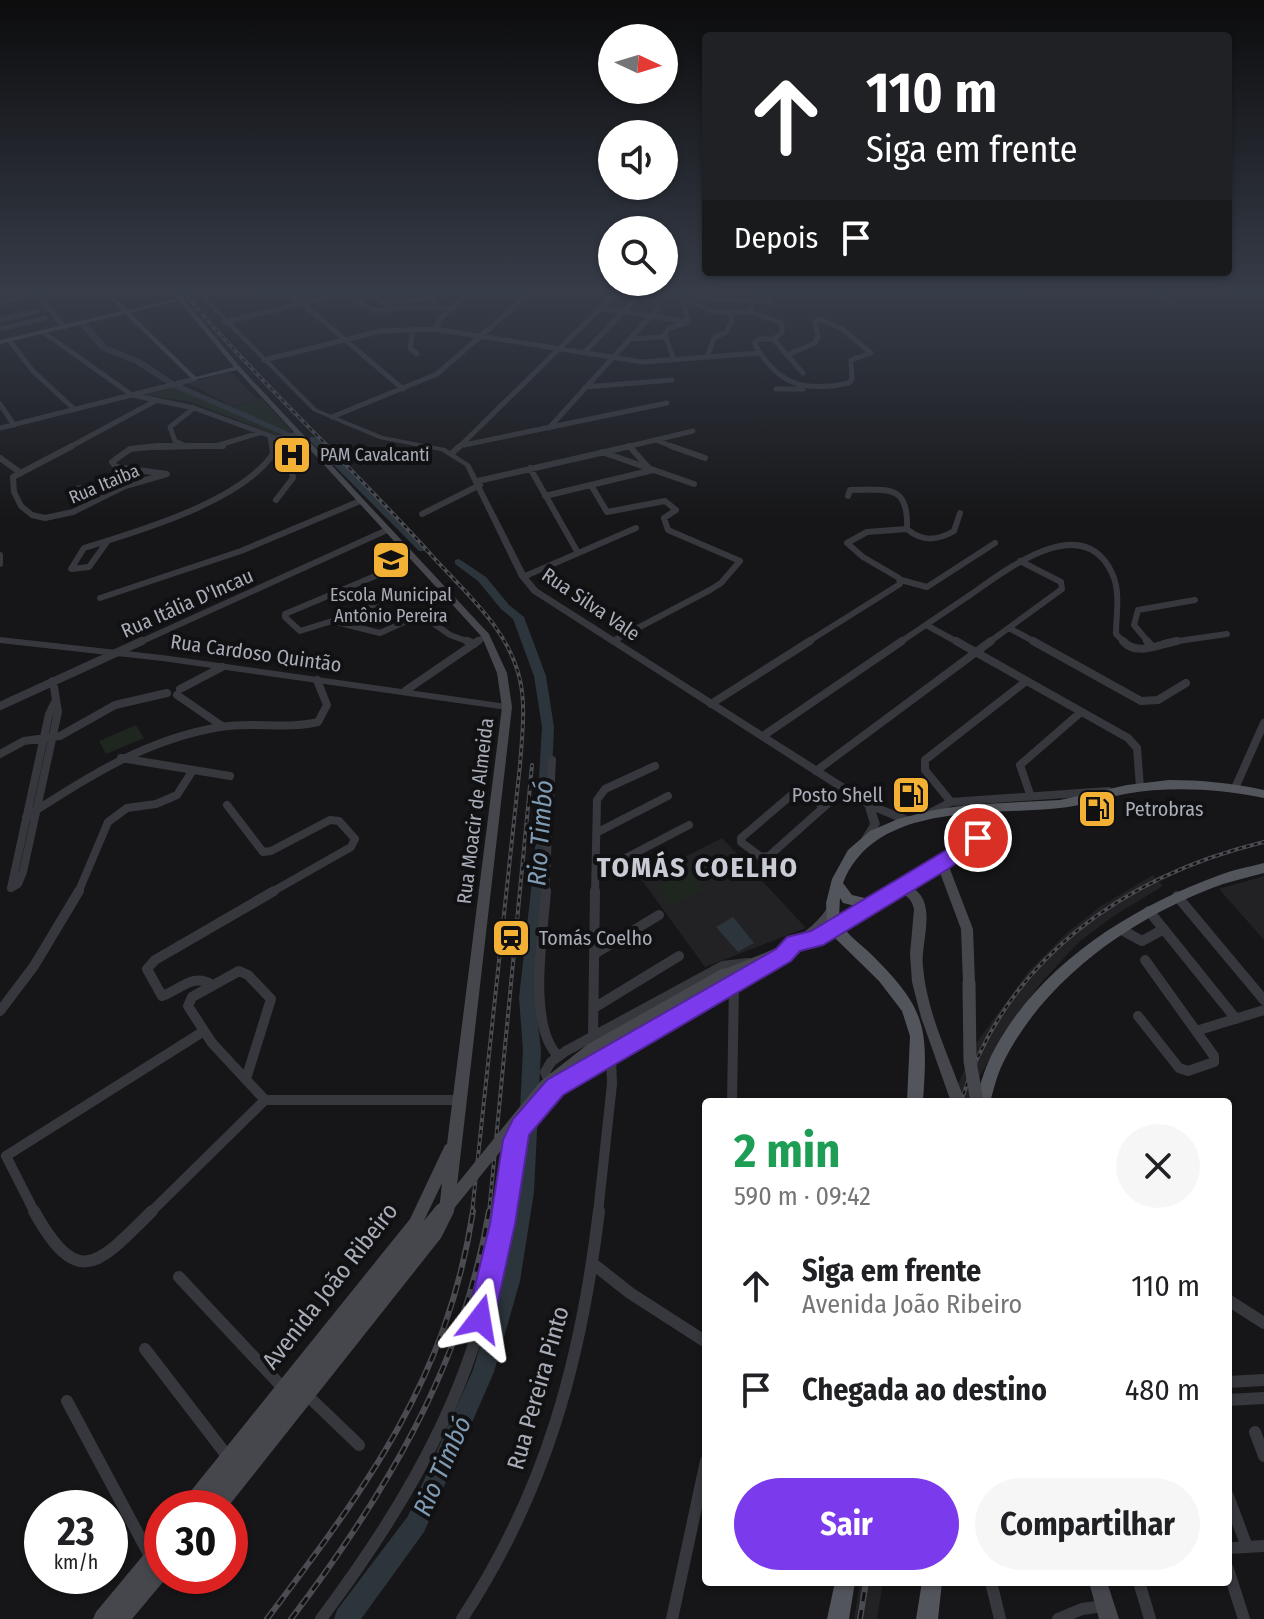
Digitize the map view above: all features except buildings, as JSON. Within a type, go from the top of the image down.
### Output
[{"type":"main road","points":[[184,369],[195,379],[236,369]]},
{"type":"main road","name":"Rua Moacir de Almeida","points":[[239,369],[486,636],[502,673],[507,707],[454,1138]]},
{"type":"main road","points":[[915,1098],[919,1057],[913,1013],[900,992],[835,927],[833,908],[837,884],[846,861],[867,837],[906,820],[922,817],[1064,804],[1140,787],[1193,785],[1264,794]]},
{"type":"main road","points":[[221,1490],[265,1429],[545,1086],[591,1050],[729,979],[749,963],[794,944],[815,939],[942,864],[978,838],[976,828],[962,812]]},
{"type":"main road","points":[[942,864],[967,929],[970,1061],[978,1098]]},
{"type":"main road","points":[[981,1098],[996,1060],[1017,1025],[1074,964],[1120,929],[1177,896],[1225,877],[1264,868]]},
{"type":"main road","points":[[837,884],[848,899],[872,905]]},
{"type":"main road","points":[[902,888],[915,894],[920,903],[916,964],[920,989],[957,1098]]},
{"type":"main road","points":[[794,944],[823,925],[833,908]]},
{"type":"main road","points":[[223,1490],[306,1394],[443,1222],[454,1138]]},
{"type":"main road","name":"Avenida João Ribeiro","points":[[202,1490],[415,1224],[454,1138]]},
{"type":"main road","points":[[110,1618],[144,1579]]},
{"type":"main road","points":[[838,1619],[844,1586]]},
{"type":"main road","points":[[927,1619],[931,1586]]},
{"type":"main road","points":[[1099,1586],[1107,1612]]},
{"type":"street","points":[[31,369],[74,409]]},
{"type":"street","points":[[95,369],[132,395],[194,408],[270,437],[299,434]]},
{"type":"street","points":[[273,369],[309,405],[332,417],[381,438],[430,445],[452,453],[539,369]]},
{"type":"street","points":[[380,369],[403,389]]},
{"type":"street","points":[[332,417],[403,389],[443,369]]},
{"type":"street","points":[[549,428],[603,369]]},
{"type":"street","points":[[772,369],[794,383],[815,389]]},
{"type":"street","points":[[800,369],[803,373]]},
{"type":"street","points":[[776,389],[815,389],[849,383],[851,369]]},
{"type":"street","points":[[0,428],[195,379]]},
{"type":"street","points":[[585,387],[672,380]]},
{"type":"street","points":[[0,458],[18,474],[157,400]]},
{"type":"street","points":[[463,445],[667,403]]},
{"type":"street","points":[[0,404],[14,425]]},
{"type":"street","points":[[188,446],[175,441],[170,427],[194,408]]},
{"type":"street","points":[[422,514],[479,483],[530,468],[693,431]]},
{"type":"street","name":"Rua Itaiba","points":[[18,474],[11,481],[20,504],[33,514],[50,516],[79,511],[137,481],[167,474],[116,467],[112,462],[116,456],[146,446],[222,446],[259,433]]},
{"type":"street","points":[[270,437],[273,454],[291,469],[293,478],[276,500]]},
{"type":"street","points":[[656,440],[705,458]]},
{"type":"street","points":[[629,446],[651,469]]},
{"type":"street","points":[[601,452],[694,484]]},
{"type":"street","name":"Rua Silva Vale","points":[[452,453],[468,465],[479,483],[523,577],[535,591],[869,805],[906,820]]},
{"type":"street","points":[[107,542],[91,567],[82,571],[71,569],[82,549],[160,527],[260,473],[273,454]]},
{"type":"street","points":[[530,468],[578,553]]},
{"type":"street","points":[[545,496],[651,469]]},
{"type":"street","points":[[75,489],[100,483],[137,481]]},
{"type":"street","points":[[591,485],[604,511],[615,512],[665,501],[676,510],[664,518],[668,530],[736,558],[740,564],[710,590],[613,641]]},
{"type":"street","points":[[848,496],[850,490],[865,489],[901,495],[908,506],[907,529]]},
{"type":"street","points":[[100,598],[241,551],[360,501]]},
{"type":"street","points":[[960,513],[954,531],[942,538],[923,539],[907,529],[858,534],[847,543],[901,580],[927,587],[995,543]]},
{"type":"street","points":[[523,577],[636,528]]},
{"type":"street","name":"Rua Itália D'Incau","points":[[0,706],[387,530]]},
{"type":"street","points":[[763,736],[1020,561],[1053,545],[1081,547],[1102,561],[1117,590],[1116,634],[1132,648],[1227,634]]},
{"type":"street","points":[[816,771],[1063,587],[1058,581],[1020,561]]},
{"type":"street","points":[[387,571],[284,616],[300,631],[336,622],[407,590]]},
{"type":"street","points":[[711,704],[900,584],[901,580]]},
{"type":"street","points":[[1152,647],[1134,625],[1138,610],[1195,600]]},
{"type":"street","points":[[336,622],[376,633],[408,618],[417,618],[474,644]]},
{"type":"street","points":[[928,626],[1133,743],[1137,752],[1140,787]]},
{"type":"street","points":[[1009,628],[1141,701],[1158,700],[1186,683]]},
{"type":"street","points":[[405,691],[486,636]]},
{"type":"street","name":"Rua Cardoso Quintão","points":[[0,640],[405,691],[507,707]]},
{"type":"street","points":[[178,692],[222,667]]},
{"type":"street","points":[[26,817],[120,758],[163,741],[222,726],[297,727],[318,722],[327,705],[317,680]]},
{"type":"street","points":[[11,888],[26,817],[58,712],[53,681]]},
{"type":"street","points":[[951,802],[925,770],[925,760],[1025,682]]},
{"type":"street","points":[[0,754],[24,741],[48,739],[66,733],[115,705],[167,693],[172,689],[222,726]]},
{"type":"street","points":[[1031,797],[1020,765],[1081,712]]},
{"type":"street","points":[[1235,788],[1264,723]]},
{"type":"street","points":[[0,890],[11,888],[21,880],[48,739]]},
{"type":"street","points":[[120,758],[230,776]]},
{"type":"street","points":[[552,760],[540,1003],[545,1037],[550,1049],[558,1056]]},
{"type":"street","points":[[593,1037],[597,800],[600,793],[655,766]]},
{"type":"street","points":[[0,1011],[40,957],[73,904],[112,817],[127,808],[156,804],[177,795],[193,770]]},
{"type":"street","points":[[824,807],[801,792],[795,792],[741,838],[742,844],[766,857],[824,807],[844,789]]},
{"type":"street","points":[[922,817],[951,802],[1121,791]]},
{"type":"street","points":[[598,832],[668,796]]},
{"type":"street","points":[[212,985],[198,978],[162,996],[147,969],[155,960],[351,847],[355,839],[339,821],[330,820],[271,851],[263,852],[227,805]]},
{"type":"street","points":[[867,837],[875,821],[869,805]]},
{"type":"street","points":[[597,873],[689,825]]},
{"type":"street","points":[[1177,896],[1264,1000]]},
{"type":"street","points":[[1149,911],[1236,1019]]},
{"type":"street","points":[[596,953],[659,915]]},
{"type":"street","points":[[1120,929],[1142,941],[1164,929]]},
{"type":"street","points":[[321,1619],[378,1542],[427,1459],[453,1403],[487,1293],[502,1224],[513,1150],[521,1127],[555,1088],[611,1057],[729,979],[784,955],[794,944]]},
{"type":"street","points":[[594,1008],[679,956]]},
{"type":"street","points":[[1138,1016],[1175,1064],[1184,1070],[1214,1062],[1214,1056],[1145,960]]},
{"type":"street","points":[[555,1088],[547,1081],[545,1072],[558,1056],[723,966],[749,963]]},
{"type":"street","points":[[246,1079],[271,999],[248,975],[239,971],[192,997],[189,1010],[204,1031],[246,1079],[265,1100]]},
{"type":"street","points":[[729,979],[732,1098]]},
{"type":"street","points":[[1196,1031],[1264,1010]]},
{"type":"street","points":[[204,1031],[6,1156],[57,1251],[76,1261],[99,1258],[110,1252],[265,1100],[459,1100]]},
{"type":"street","name":"Rua Pereira Pinto","points":[[462,1619],[507,1545],[537,1474],[577,1350],[592,1263],[612,1084],[611,1057]]},
{"type":"street","points":[[592,1263],[630,1293],[702,1339]]},
{"type":"street","points":[[179,1277],[283,1388]]},
{"type":"street","points":[[1232,1303],[1264,1323]]},
{"type":"street","points":[[145,1349],[228,1457]]},
{"type":"street","points":[[1232,1382],[1264,1380]]},
{"type":"street","points":[[306,1394],[359,1445]]},
{"type":"street","points":[[1232,1400],[1264,1398]]},
{"type":"street","points":[[67,1401],[144,1530]]},
{"type":"street","points":[[1255,1432],[1264,1456]]},
{"type":"street","points":[[672,1619],[702,1480]]},
{"type":"street","points":[[1232,1507],[1247,1547]]},
{"type":"street","points":[[1232,1548],[1264,1546]]},
{"type":"street","points":[[1232,1582],[1244,1619]]},
{"type":"street","points":[[992,1586],[1000,1619]]},
{"type":"street","points":[[1140,1586],[1150,1619]]},
{"type":"street","points":[[1058,1619],[1082,1609],[1107,1612]]},
{"type":"shaded area","points":[[231,372],[257,399],[232,407],[188,383]]},
{"type":"shaded area","points":[[180,385],[228,409],[261,398],[292,431],[276,435],[191,402],[145,395]]},
{"type":"shaded area","points":[[136,725],[144,738],[106,754],[99,741]]},
{"type":"shaded area","points":[[722,838],[806,928],[705,967],[641,879]]},
{"type":"shaded area","points":[[689,870],[705,890],[671,907],[655,887]]},
{"type":"shaded area","points":[[1153,875],[1163,886],[1112,917],[1079,942],[1041,983],[1005,1031],[980,1076],[975,1098],[952,1098],[977,1042],[1028,972],[1068,932],[1101,906]]},
{"type":"shaded area","points":[[1264,876],[1264,940],[1219,889]]},
{"type":"shaded area","points":[[733,917],[754,943],[738,952],[716,927]]},
{"type":"shaded area","points":[[859,1586],[882,1586],[877,1619],[854,1619]]},
{"type":"waterway","name":"Rio Timbó","points":[[149,369],[171,383]]},
{"type":"waterway","name":"Rio Timbó","points":[[175,385],[286,433]]},
{"type":"waterway","name":"Rio Timbó","points":[[313,439],[423,549]]},
{"type":"waterway","name":"Rio Timbó","points":[[346,1619],[416,1524],[483,1372],[510,1281],[525,1192],[532,1050],[527,998],[541,863],[548,727],[540,676],[518,617],[505,607],[482,579],[459,562]]},
{"type":"railway","points":[[252,369],[473,599],[507,645],[520,680],[522,744],[472,1213]]},
{"type":"railway","points":[[489,1213],[532,765]]},
{"type":"railway","points":[[963,1098],[981,1051],[1007,1006],[1039,966],[1076,932],[1118,902],[1164,877],[1213,857],[1264,842]]},
{"type":"railway","points":[[267,1619],[369,1476],[423,1379],[461,1272],[473,1211]]},
{"type":"railway","points":[[291,1619],[358,1525],[416,1427],[460,1323],[477,1268],[489,1211]]},
{"type":"railway","points":[[860,1619],[865,1586]]},
{"type":"place","name":"PAM Cavalcanti","points":[[292,455]]},
{"type":"place","name":"Escola Municipal Antônio Pereira","points":[[391,560]]},
{"type":"place","name":"Posto Shell","points":[[911,795]]},
{"type":"place","name":"Petrobras","points":[[1097,809]]},
{"type":"place","name":"Tomás Coelho","points":[[511,938]]},
{"type":"district","name":"TOMÁS COELHO","points":[[698,867]]},
{"type":"route","points":[[480,1319],[502,1224],[517,1133],[555,1088],[784,955],[794,944],[815,939],[942,864],[978,838]]}]
